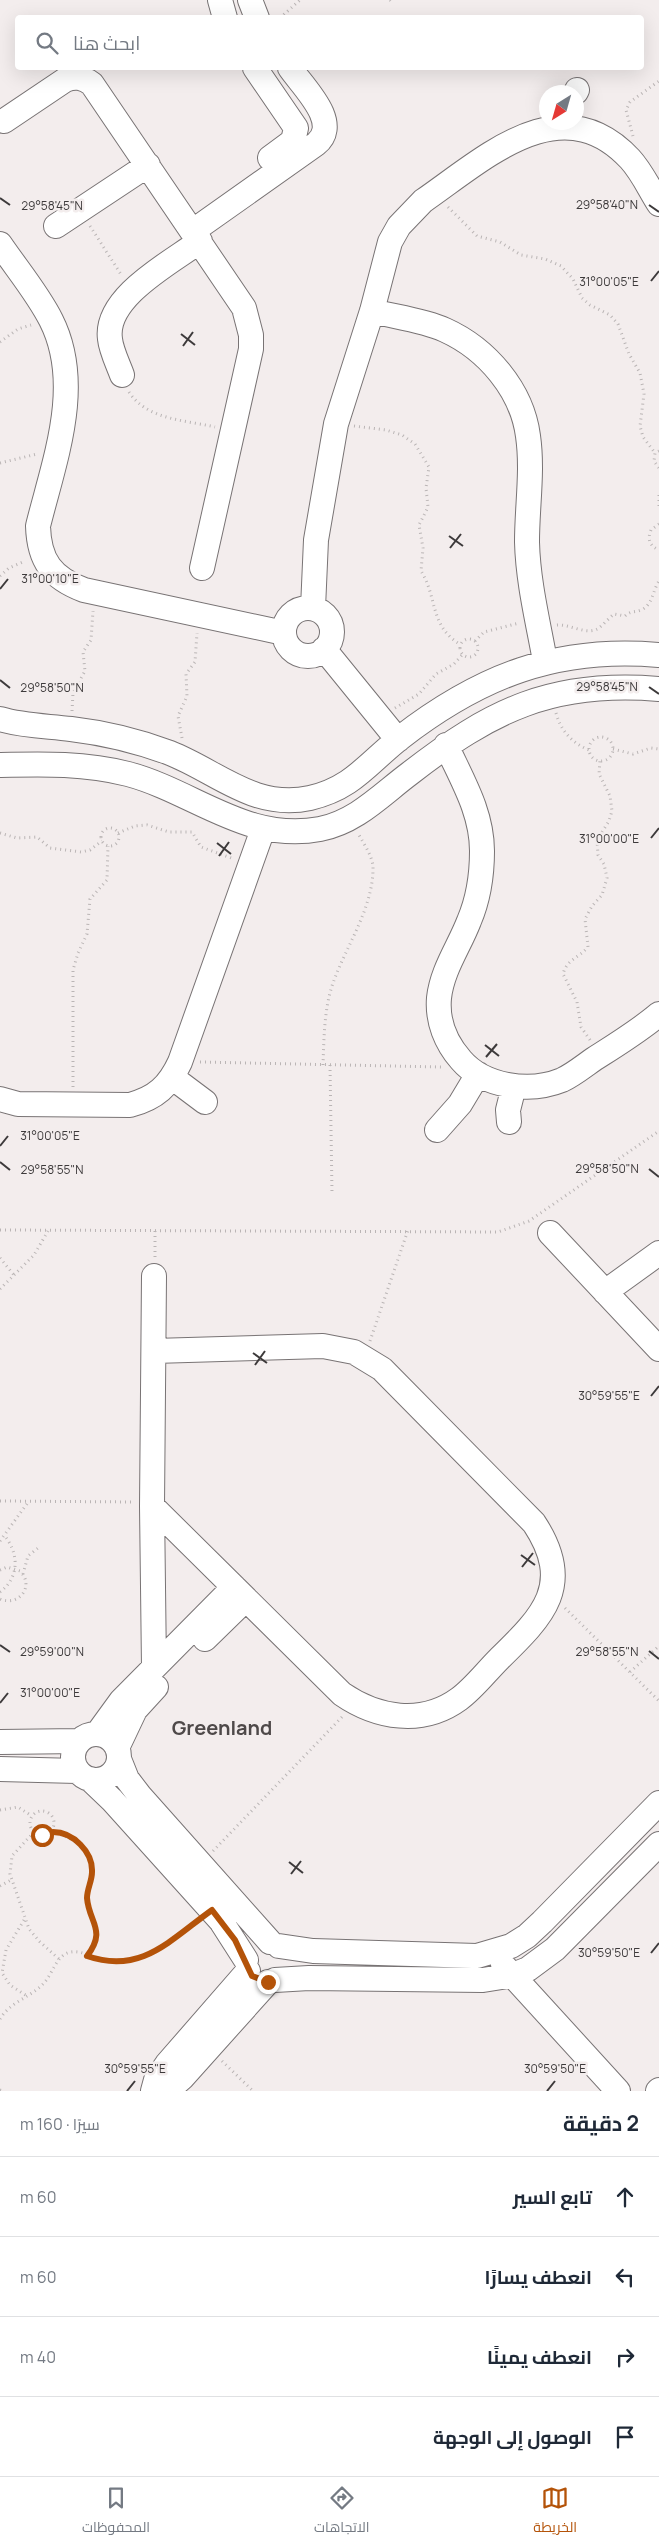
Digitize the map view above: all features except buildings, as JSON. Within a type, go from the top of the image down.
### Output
[{"type":"street","points":[[220,0],[224,15]]},
{"type":"street","points":[[250,0],[255,15]]},
{"type":"street","points":[[122,375],[110,338],[112,321],[119,304],[192,229],[290,145],[296,133],[294,124],[256,70]]},
{"type":"street","points":[[240,187],[316,144],[325,134],[324,115],[291,70]]},
{"type":"street","points":[[4,121],[65,80],[79,77],[92,84],[244,308],[251,335],[249,362],[202,568]]},
{"type":"street","points":[[313,608],[316,540],[336,424],[372,311],[385,259],[399,226],[410,212],[435,192],[512,140],[542,130]]},
{"type":"street","points":[[582,130],[596,135],[615,146],[631,160],[659,204]]},
{"type":"street","points":[[56,226],[148,165]]},
{"type":"street","points":[[0,244],[51,320],[60,344],[65,369],[66,394],[57,449],[38,526],[39,543],[44,560],[54,574],[68,584],[97,593],[284,633]]},
{"type":"street","points":[[372,311],[444,330],[474,348],[500,372],[518,401],[528,434],[531,469],[527,543],[530,580],[545,661]]},
{"type":"street","points":[[313,608],[321,612],[331,626],[329,642],[324,649],[310,655],[296,652],[290,647],[284,633],[289,617],[296,611],[313,608]]},
{"type":"street","points":[[324,649],[398,740]]},
{"type":"street","points":[[0,719],[73,729],[141,743],[181,759],[228,785],[256,796],[283,800],[309,798],[335,790],[358,777],[398,740],[431,714],[467,693],[505,675],[545,661],[592,654],[659,655]]},
{"type":"street","points":[[0,766],[63,764],[128,774],[159,784],[241,823],[264,829],[292,832],[312,830],[349,820],[446,745],[480,725],[515,708],[552,694],[593,688],[659,689]]},
{"type":"street","points":[[446,745],[479,816],[482,851],[479,886],[470,920],[444,974],[439,999],[441,1024],[450,1048],[473,1070],[489,1080],[514,1086],[539,1086],[563,1080],[659,1014]]},
{"type":"street","points":[[0,1099],[18,1104],[130,1105],[154,1096],[176,1070],[264,829]]},
{"type":"street","points":[[176,1070],[205,1102]]},
{"type":"street","points":[[438,1130],[460,1104],[473,1070]]},
{"type":"street","points":[[509,1122],[508,1110],[514,1086]]},
{"type":"street","points":[[550,1232],[659,1349]]},
{"type":"street","points":[[605,1292],[659,1253]]},
{"type":"street","points":[[154,1276],[152,1504],[154,1667]]},
{"type":"street","points":[[152,1504],[342,1694],[359,1706],[379,1714],[400,1717],[421,1715],[441,1710],[459,1699],[533,1626],[544,1610],[551,1593],[553,1575],[551,1556],[544,1539],[534,1523],[382,1369],[354,1352],[323,1346],[154,1352]]},
{"type":"street","points":[[240,1593],[154,1667],[88,1738],[75,1746],[73,1759],[84,1775],[112,1800],[212,1910],[259,1973],[309,1978],[482,1980],[513,1975],[528,1969],[554,1949],[659,1844]]},
{"type":"street","points":[[0,1769],[106,1778],[116,1767],[128,1722],[144,1699],[240,1593]]},
{"type":"street","points":[[0,1742],[109,1738],[118,1754],[127,1779],[140,1796],[200,1864],[283,1951],[286,1964],[284,1970],[259,1973],[166,2064],[156,2080],[153,2091]]},
{"type":"street","points":[[259,1973],[250,1949],[254,1945],[275,1944],[319,1952],[477,1956],[511,1946],[528,1936],[659,1803]]},
{"type":"street","points":[[492,1953],[618,2091]]},
{"type":"street","points":[[166,2091],[182,2078],[209,2049],[259,1973]]},
{"type":"path","points":[[283,15],[300,0]]},
{"type":"path","points":[[631,160],[634,140],[626,110],[630,102],[659,81]]},
{"type":"path","points":[[435,192],[477,236],[500,242],[521,255],[545,259],[561,266],[573,279],[582,298],[590,305],[610,315],[618,324],[625,345],[640,373],[644,394],[640,426],[643,437],[657,452],[654,461],[659,468]]},
{"type":"path","points":[[80,210],[131,292]]},
{"type":"path","points":[[0,342],[18,329],[51,320]]},
{"type":"path","points":[[122,375],[133,398],[153,413],[233,431]]},
{"type":"path","points":[[336,424],[386,430],[409,440],[421,451],[429,467],[426,488],[428,507],[419,525],[423,548],[421,571],[429,581],[435,615],[440,625],[460,644],[463,654],[469,657],[475,654],[478,648],[475,642]]},
{"type":"path","points":[[0,463],[57,449]]},
{"type":"path","points":[[659,495],[659,506]]},
{"type":"path","points":[[659,524],[654,526],[649,535],[651,544],[659,550]]},
{"type":"path","points":[[0,576],[20,562],[44,560]]},
{"type":"path","points":[[475,642],[484,632],[519,623],[539,628],[567,624],[586,630],[600,628],[614,614],[625,616],[631,611],[642,609],[648,605],[659,581]]},
{"type":"path","points":[[73,729],[70,717],[74,693],[84,671],[83,652],[92,635],[92,620],[97,593]]},
{"type":"path","points":[[181,759],[182,743],[178,716],[187,696],[186,674],[196,657],[195,642],[201,615]]},
{"type":"path","points":[[460,644],[465,640],[475,642]]},
{"type":"path","points":[[380,718],[413,699],[436,674],[454,664],[463,654]]},
{"type":"path","points":[[552,694],[562,729],[569,738],[589,750],[593,757],[600,760],[608,759],[613,749],[610,741],[603,737],[592,742],[589,750]]},
{"type":"path","points":[[613,749],[634,754],[651,748],[659,749]]},
{"type":"path","points":[[600,760],[601,780],[610,796],[612,806],[609,821],[599,834],[596,847],[607,878],[602,895],[592,906],[585,919],[588,947],[568,962],[563,974],[577,1002],[581,1026],[602,1054]]},
{"type":"path","points":[[323,1065],[326,1017],[332,988],[366,905],[371,888],[373,865],[366,846],[349,820]]},
{"type":"path","points":[[118,833],[135,826],[147,825],[169,832],[192,832],[201,847],[208,851],[251,864]]},
{"type":"path","points":[[113,828],[119,837],[116,844],[108,846],[102,841],[101,834],[106,829],[113,828]]},
{"type":"path","points":[[0,833],[17,838],[37,837],[50,848],[81,852],[90,850],[102,841]]},
{"type":"path","points":[[72,1105],[74,1040],[72,1017],[75,995],[73,970],[78,953],[87,934],[90,900],[106,880],[108,846]]},
{"type":"path","points":[[176,1070],[330,1065],[473,1070]]},
{"type":"path","points":[[330,1065],[332,1193]]},
{"type":"path","points":[[0,1230],[408,1230],[498,1232],[514,1228],[542,1213],[659,1131]]},
{"type":"path","points":[[154,1276],[155,1230]]},
{"type":"path","points":[[354,1352],[366,1346],[371,1340],[408,1230]]},
{"type":"path","points":[[0,1289],[34,1256],[48,1231]]},
{"type":"path","points":[[0,1258],[14,1275]]},
{"type":"path","points":[[0,1501],[152,1504]]},
{"type":"path","points":[[0,1541],[30,1501]]},
{"type":"path","points":[[0,1592],[8,1584],[15,1568],[14,1550],[4,1535]]},
{"type":"path","points":[[0,1599],[7,1602],[19,1598],[26,1588],[25,1562],[38,1548]]},
{"type":"path","points":[[0,1570],[7,1567],[15,1568],[24,1575]]},
{"type":"path","points":[[551,1593],[659,1701]]},
{"type":"path","points":[[630,1672],[659,1646]]},
{"type":"path","points":[[200,1864],[337,1721],[359,1706]]},
{"type":"path","points":[[0,1810],[18,1807],[32,1816]]},
{"type":"path","points":[[51,1832],[54,1819],[48,1812],[40,1811],[32,1816],[30,1824],[34,1832],[42,1835],[51,1832],[76,1841],[90,1860],[92,1875],[87,1899],[97,1935],[95,1943],[87,1956]]},
{"type":"path","points":[[34,1832],[12,1856],[10,1865],[12,1880],[24,1920],[40,1942],[59,1959]]},
{"type":"path","points":[[0,1886],[12,1880]]},
{"type":"path","points":[[0,2019],[10,2005],[28,1996],[44,1984],[59,1959],[73,1952],[107,1961],[141,1959],[212,1910]]},
{"type":"path","points":[[24,1920],[2,1959],[2,1974],[4,1979],[18,1992],[28,1996]]},
{"type":"path","points":[[209,2049],[253,2091]]},
{"type":"district","name":"Greenland","points":[[222,1728]]},
{"type":"route","points":[[42,1835],[51,1832],[76,1841],[82,1846],[90,1860],[92,1875],[87,1899],[97,1935],[95,1943],[87,1956],[118,1962],[141,1959],[212,1910],[235,1940],[246,1960],[248,1971],[256,1979],[268,1982]]}]
